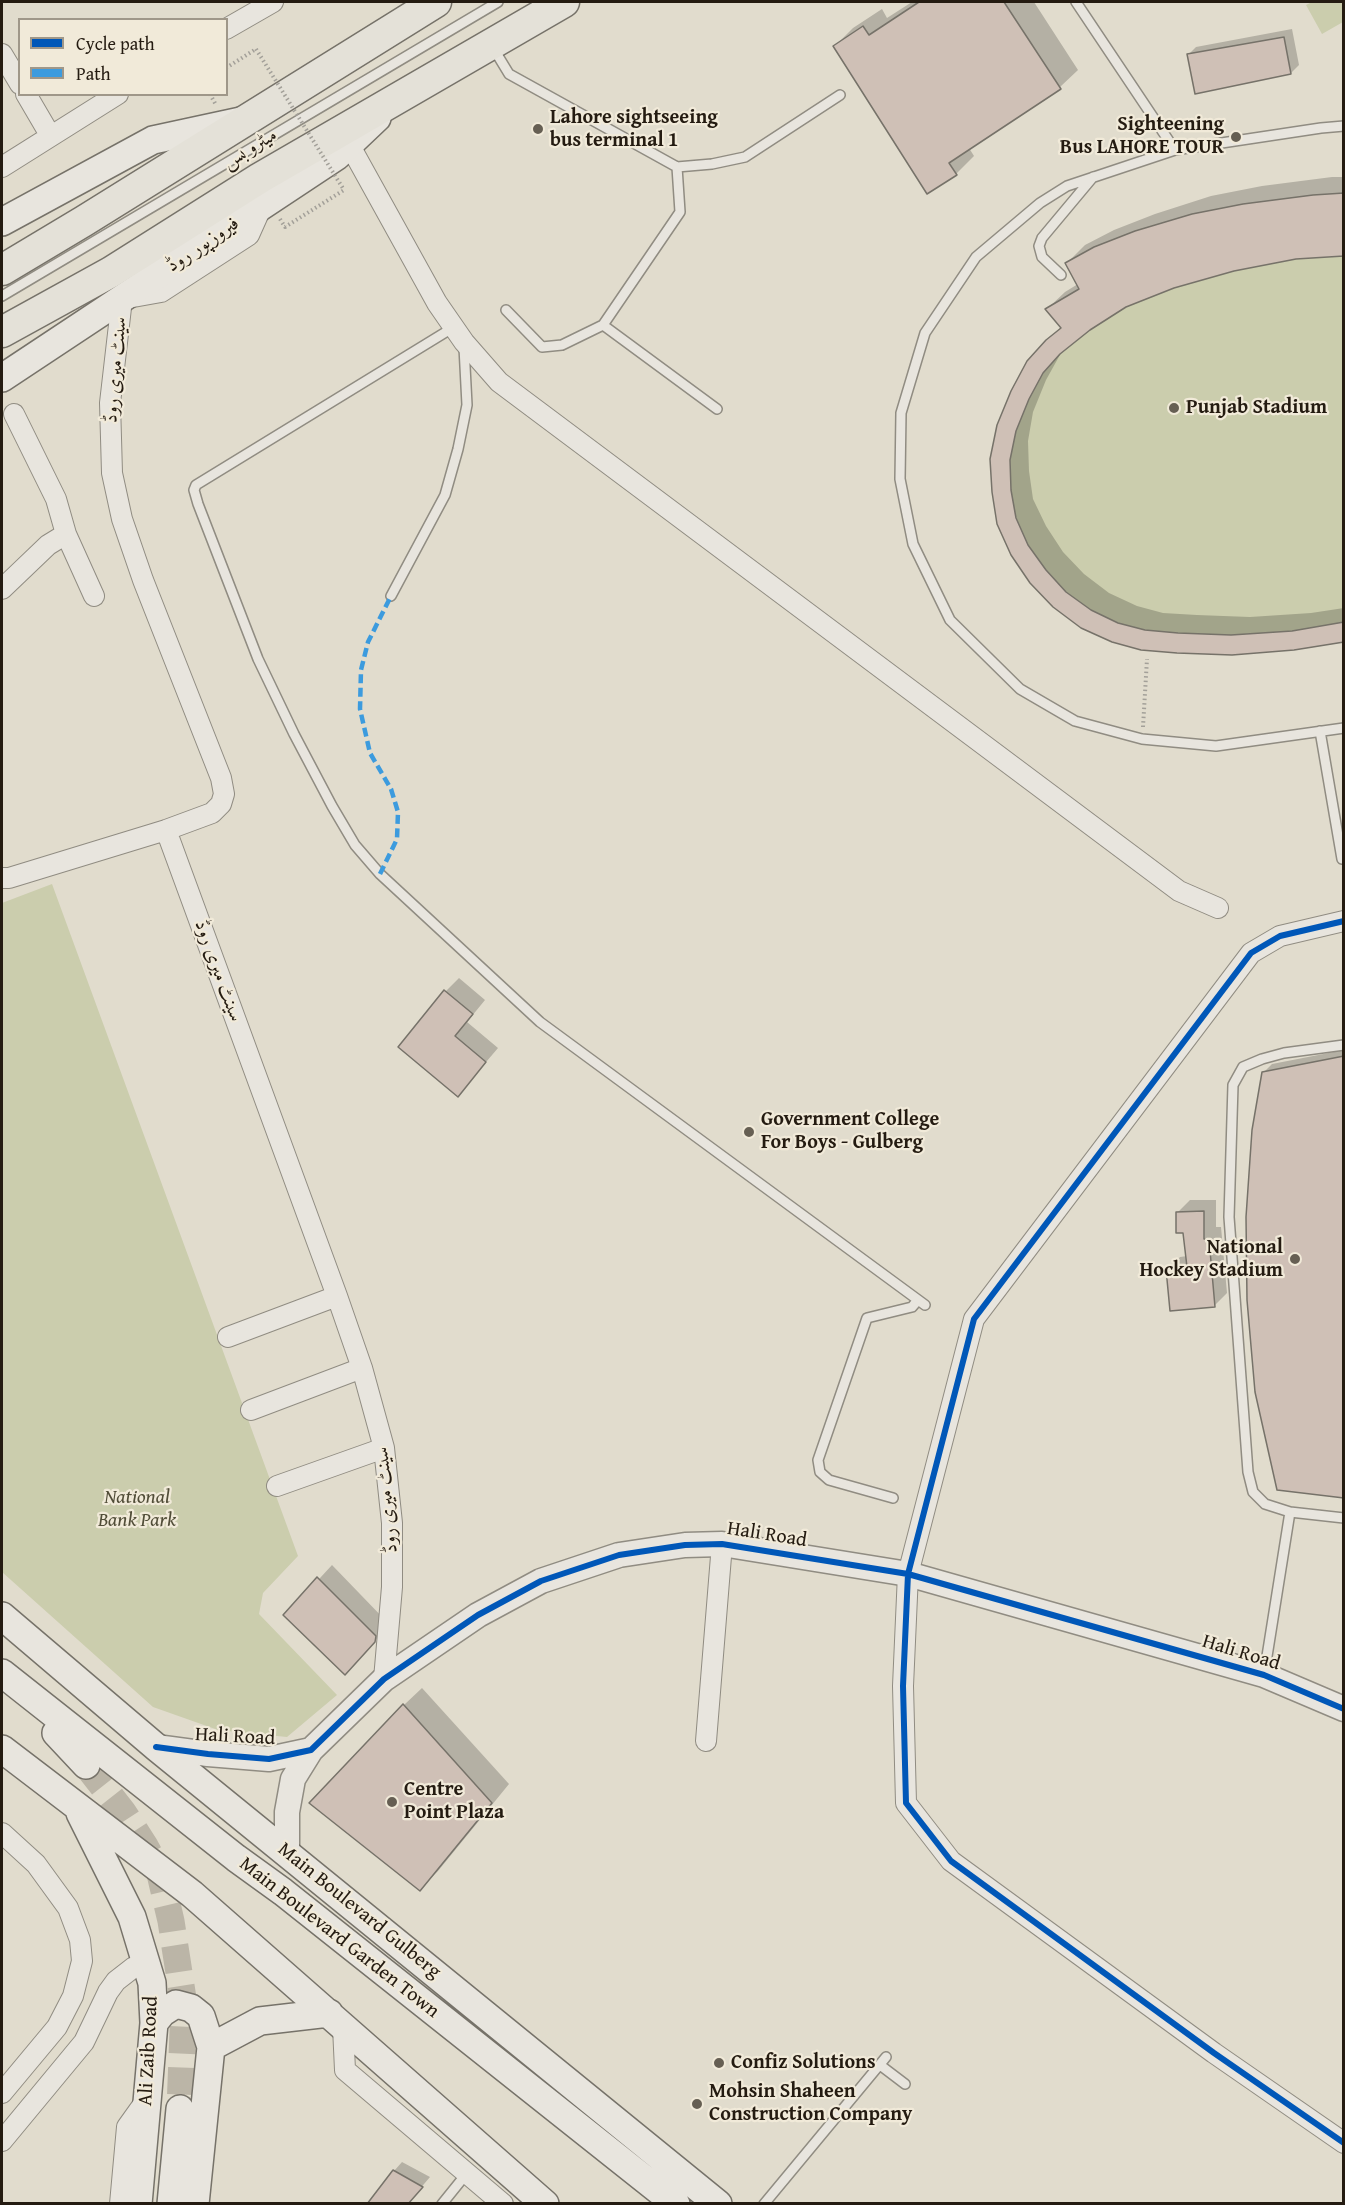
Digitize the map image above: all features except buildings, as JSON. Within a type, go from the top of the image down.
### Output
[{"type":"main road","points":[[2,270],[436,2]]},
{"type":"main road","name":"فیروزپور روڈ","points":[[2,378],[117,285],[260,178],[564,2]]},
{"type":"main road","name":"فیروزپور روڈ","points":[[117,285],[262,206],[337,156],[395,101]]},
{"type":"main road","points":[[2,222],[153,140],[242,120]]},
{"type":"main road","points":[[2,332],[117,285]]},
{"type":"main road","name":"Main Boulevard Gulberg","points":[[2,1616],[156,1747],[718,2204]]},
{"type":"main road","name":"Main Boulevard Garden Town","points":[[2,1673],[676,2204]]},
{"type":"main road","points":[[2,1681],[44,1720],[86,1765]]},
{"type":"main road","points":[[2,1749],[192,1894],[545,2204]]},
{"type":"main road","name":"Ali Zaib Road","points":[[77,1807],[132,1917],[152,1983],[154,2023],[138,2204]]},
{"type":"main road","points":[[154,2023],[162,2013],[176,2004],[190,2008],[201,2016],[211,2047],[195,2204]]},
{"type":"main road","points":[[211,2047],[260,2021],[336,2020]]},
{"type":"main road","points":[[171,2204],[180,2109]]},
{"type":"street","points":[[228,29],[271,2]]},
{"type":"street","points":[[2,54],[18,81]]},
{"type":"street","points":[[27,96],[50,135]]},
{"type":"street","points":[[2,167],[115,96]]},
{"type":"street","points":[[349,144],[437,303],[459,334],[499,382],[1179,891],[1218,908]]},
{"type":"street","name":"سینٹ میری روڈ","points":[[117,285],[110,403],[112,473],[119,507],[143,580],[221,778],[224,794],[221,804],[212,813],[166,830],[338,1296],[362,1368],[384,1448],[392,1523],[392,1587],[384,1679]]},
{"type":"street","points":[[14,414],[56,498],[66,534],[94,596]]},
{"type":"street","points":[[2,589],[48,545],[66,534]]},
{"type":"street","points":[[2,878],[9,878],[166,830]]},
{"type":"street","points":[[1344,921],[1280,936],[1251,953],[974,1318],[908,1574],[903,1686],[906,1803],[951,1861],[1214,2053],[1344,2143]]},
{"type":"street","points":[[228,1337],[338,1296]]},
{"type":"street","points":[[251,1410],[362,1368]]},
{"type":"street","points":[[277,1486],[384,1448]]},
{"type":"street","points":[[706,1741],[722,1544]]},
{"type":"street","name":"Hali Road","points":[[156,1747],[269,1759],[311,1750],[384,1679],[478,1615],[541,1581],[619,1555],[686,1545],[722,1544],[908,1574],[1264,1675],[1344,1709]]},
{"type":"street","points":[[287,1852],[287,1812],[293,1779],[311,1750]]},
{"type":"street","points":[[2,1833],[36,1864],[68,1908],[80,1940],[82,1961],[73,1996],[57,2027],[2,2093]]},
{"type":"street","points":[[2,2141],[84,2042],[108,1992],[116,1981],[134,1967],[147,1962]]},
{"type":"street","points":[[336,2020],[345,2070],[503,2204]]},
{"type":"street","points":[[120,2204],[127,2127],[147,2099]]},
{"type":"lane","name":"میٹرو بس","points":[[2,296],[498,2]]},
{"type":"lane","points":[[1076,2],[1175,150]]},
{"type":"lane","points":[[491,44],[509,74],[678,167],[712,164],[745,157],[840,95]]},
{"type":"lane","points":[[1344,126],[1175,150],[1094,175],[1066,186],[1040,203],[976,257],[925,333],[901,413],[900,479],[913,544],[950,620],[1020,689],[1075,721],[1142,739],[1216,746],[1344,728]]},
{"type":"lane","points":[[506,310],[542,347],[562,345],[603,325],[680,212],[678,167]]},
{"type":"lane","points":[[1061,274],[1042,257],[1039,246],[1042,238],[1094,175]]},
{"type":"lane","points":[[603,325],[717,409]]},
{"type":"lane","points":[[391,597],[445,495],[456,458],[466,405],[459,334],[196,485],[194,490],[198,504],[262,668],[294,735],[355,845],[380,874],[540,1022],[922,1302],[867,1318],[818,1460],[820,1472],[829,1480],[893,1498]]},
{"type":"lane","points":[[1320,731],[1342,859]]},
{"type":"lane","points":[[1344,1045],[1284,1053],[1243,1067],[1233,1085],[1229,1217],[1248,1472],[1253,1492],[1264,1504],[1290,1512],[1344,1518]]},
{"type":"lane","points":[[1264,1675],[1290,1512]]},
{"type":"lane","points":[[764,2204],[883,2061],[905,2084]]},
{"type":"lane","points":[[442,2204],[467,2173]]},
{"type":"path","points":[[228,67],[256,49],[344,190],[285,228]]},
{"type":"path","points":[[1142,739],[1147,659]]},
{"type":"green space","points":[[1312,2],[1343,2],[1343,22],[1322,34],[1306,5]]},
{"type":"green space","name":"Punjab Stadium","points":[[1343,193],[1343,642],[1294,650],[1232,655],[1141,650],[1112,642],[1081,628],[1053,607],[1030,583],[997,524],[990,459],[997,425],[1027,361],[1046,340],[1061,328],[1045,309],[1079,289],[1065,263],[1094,247],[1135,231],[1192,214],[1243,204]]},
{"type":"green space","name":"National Bank Park","points":[[52,884],[298,1556],[263,1593],[259,1614],[337,1695],[287,1737],[218,1730],[153,1707],[2,1572],[2,903]]},
{"type":"tunnel","points":[[86,1765],[123,1812],[160,1874],[171,1921],[184,2005],[180,2109]]},
{"type":"marked path","points":[[380,874],[397,839],[398,812],[391,789],[370,753],[360,709],[361,670],[368,642],[391,596]]},
{"type":"cycle path","points":[[1344,921],[1280,936],[1251,953],[974,1319],[908,1574],[903,1686],[906,1803],[951,1861],[1214,2053],[1344,2143]]},
{"type":"cycle path","points":[[156,1747],[269,1759],[311,1750],[384,1679],[478,1615],[541,1581],[619,1555],[685,1545],[722,1544],[908,1574],[1264,1675],[1344,1709]]},
{"type":"place","name":"Lahore sightseeing bus terminal 1","points":[[538,129]]},
{"type":"place","name":"Sighteening Bus LAHORE TOUR","points":[[1236,137]]},
{"type":"place","name":"Punjab Stadium","points":[[1174,408]]},
{"type":"place","name":"Government College For Boys - Gulberg","points":[[749,1132]]},
{"type":"place","name":"National Hockey Stadium","points":[[1295,1259]]},
{"type":"place","name":"Centre Point Plaza","points":[[392,1802]]},
{"type":"place","name":"Confiz Solutions","points":[[719,2063]]},
{"type":"place","name":"Mohsin Shaheen Construction Company","points":[[697,2104]]}]
